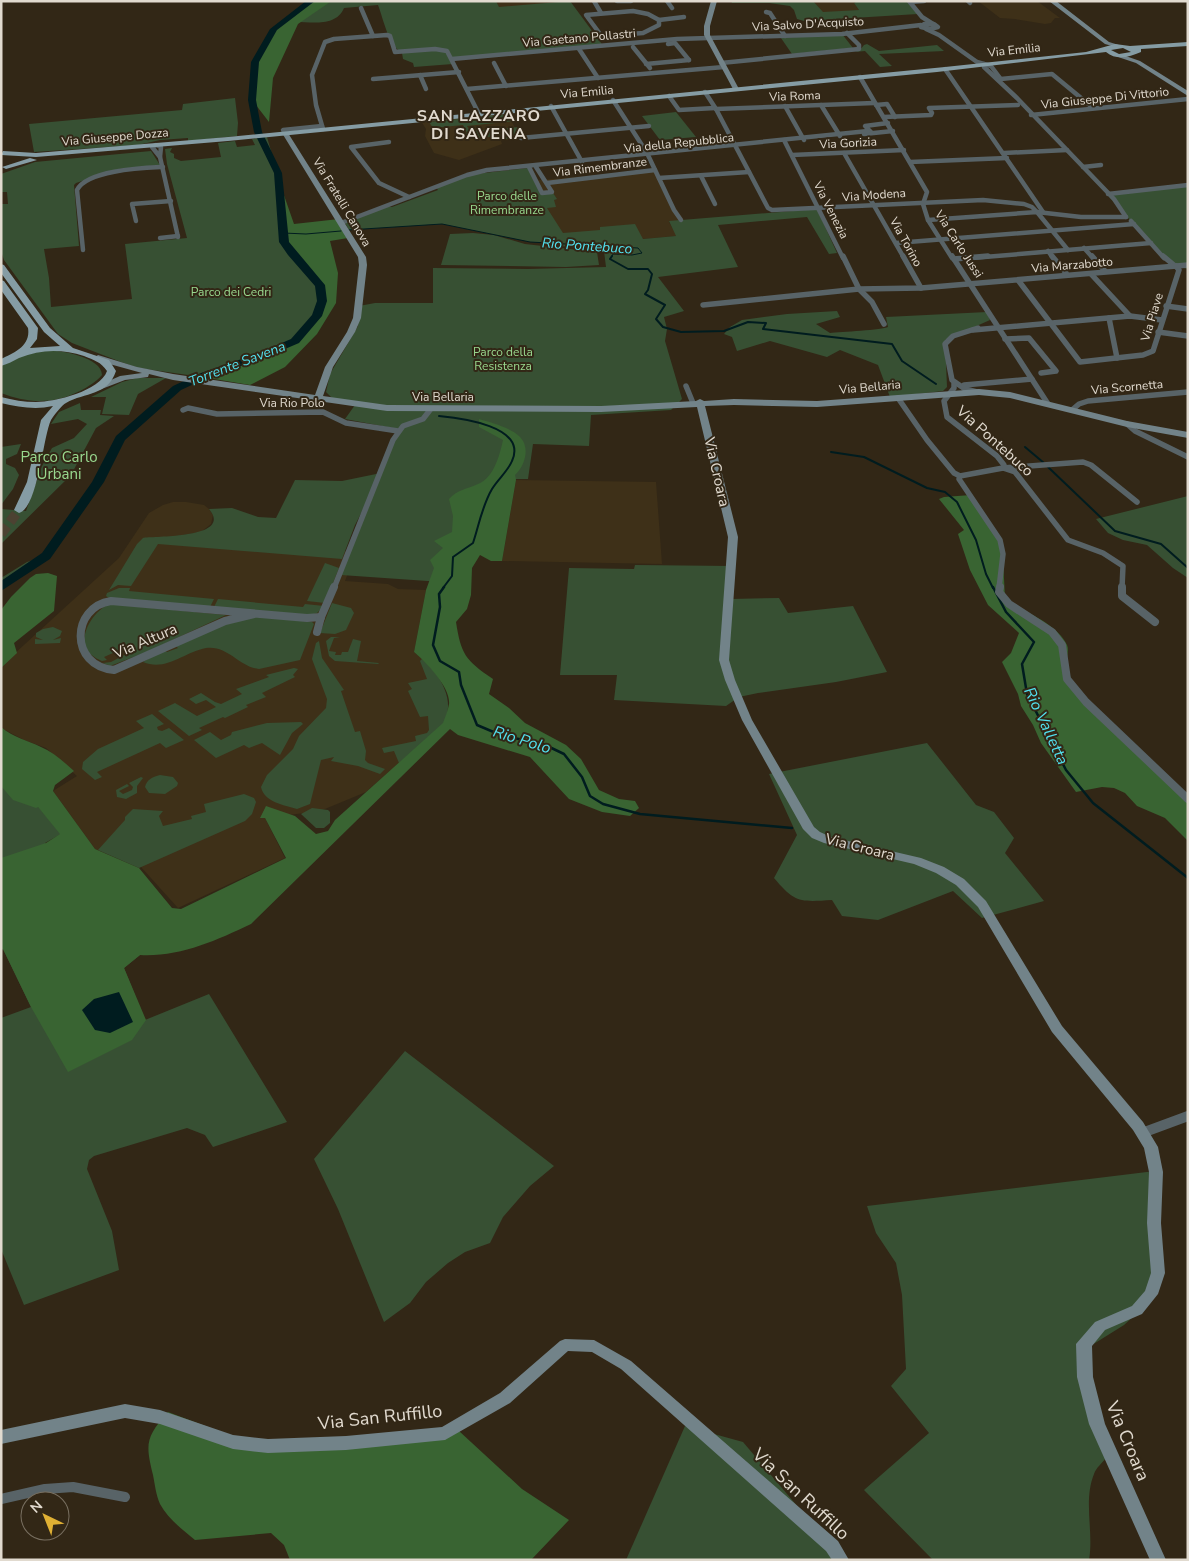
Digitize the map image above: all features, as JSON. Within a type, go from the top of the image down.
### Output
[{"type":"main road","points":[[1108,49],[1120,56],[1132,51],[1188,44]]},
{"type":"main road","points":[[1108,49],[1119,46],[1132,51]]},
{"type":"main road","name":"Via Emilia","points":[[259,136],[323,128],[669,96],[1086,54],[1108,49]]},
{"type":"main road","name":"Via Giuseppe Dozza","points":[[8,164],[157,150],[259,136]]},
{"type":"main road","name":"Via Giuseppe Dozza","points":[[2,153],[36,155],[157,150]]},
{"type":"main road","points":[[2,153],[8,164]]},
{"type":"main road","points":[[1,267],[47,330],[69,348]]},
{"type":"main road","points":[[1,283],[33,328],[35,335],[32,341],[19,354]]},
{"type":"main road","points":[[1,363],[19,354],[44,347],[69,348],[106,362],[111,370],[109,378],[99,387],[61,402],[27,406],[1,400]]},
{"type":"main road","points":[[27,406],[36,412],[38,423],[25,483],[16,510],[32,482],[46,420],[61,402]]},
{"type":"street","points":[[594,1],[601,13]]},
{"type":"street","points":[[617,1],[631,1]]},
{"type":"street","points":[[667,1],[672,8]]},
{"type":"street","points":[[714,1],[707,30],[708,38],[736,89]]},
{"type":"street","points":[[910,2],[924,1]]},
{"type":"street","points":[[1052,1],[1108,49]]},
{"type":"street","points":[[910,2],[922,17],[938,26],[939,35]]},
{"type":"street","points":[[361,8],[373,36]]},
{"type":"street","points":[[659,20],[659,25],[652,30],[617,35],[601,35],[586,15],[636,12],[650,14],[659,20],[684,17]]},
{"type":"street","points":[[766,12],[770,13],[785,36]]},
{"type":"street","points":[[922,17],[923,27]]},
{"type":"street","points":[[923,27],[933,24]]},
{"type":"street","points":[[923,27],[937,28]]},
{"type":"street","points":[[923,27],[939,35],[977,62],[991,66],[1005,83],[1004,86]]},
{"type":"street","name":"Via Salvo D'Acquisto","points":[[708,38],[785,36],[923,27]]},
{"type":"street","points":[[467,89],[654,73],[859,49],[859,46],[847,32]]},
{"type":"street","points":[[617,35],[625,45]]},
{"type":"street","points":[[323,128],[316,105],[312,75],[326,40],[390,36],[395,52],[443,49],[448,52],[452,59],[479,114]]},
{"type":"street","name":"Via Gaetano Pollastri","points":[[452,59],[708,38]]},
{"type":"street","points":[[506,86],[493,61],[580,50],[675,43],[689,60],[646,64]]},
{"type":"street","points":[[633,47],[654,73]]},
{"type":"street","points":[[580,50],[598,78]]},
{"type":"street","points":[[1132,51],[1138,62]]},
{"type":"street","points":[[1120,56],[1138,62],[1188,97]]},
{"type":"street","points":[[984,64],[984,67],[1083,167],[1108,194],[1108,199],[1134,224],[1166,260],[1176,266],[1188,267]]},
{"type":"street","points":[[945,68],[1037,201],[1040,212],[1051,231],[1068,250]]},
{"type":"street","points":[[373,79],[459,72]]},
{"type":"street","points":[[1001,79],[1052,74],[1092,107]]},
{"type":"street","points":[[420,75],[426,89]]},
{"type":"street","name":"Via Carlo Jussi","points":[[860,77],[904,150],[926,192],[923,202],[924,212],[928,220],[1048,404]]},
{"type":"street","points":[[659,178],[750,172],[716,108],[705,92]]},
{"type":"street","points":[[1013,95],[1013,100],[1025,112],[1032,115]]},
{"type":"street","name":"Via Roma","points":[[669,96],[679,110],[821,104],[875,104]]},
{"type":"street","name":"Via Giuseppe Di Vittorio","points":[[1032,115],[1188,97]]},
{"type":"street","name":"Via Giuseppe Di Vittorio","points":[[1032,115],[1188,97]]},
{"type":"street","name":"Via Rimembranze","points":[[613,100],[648,154],[681,220]]},
{"type":"street","points":[[821,104],[839,135]]},
{"type":"street","points":[[875,104],[887,104],[895,117]]},
{"type":"street","points":[[884,118],[931,115],[932,113],[929,108],[1018,105]]},
{"type":"street","points":[[551,106],[582,161]]},
{"type":"street","points":[[784,106],[804,139]]},
{"type":"street","points":[[870,132],[866,125],[888,123]]},
{"type":"street","points":[[521,138],[649,126]]},
{"type":"street","name":"Via della Repubblica","points":[[339,219],[356,216],[467,175],[488,171],[893,131]]},
{"type":"street","name":"Via Fratelli Canova","points":[[284,132],[363,261],[357,318],[351,332],[329,367],[318,398]]},
{"type":"street","name":"Via Venezia","points":[[785,141],[859,289],[872,302],[884,324]]},
{"type":"street","points":[[389,142],[351,147],[379,183],[409,196]]},
{"type":"street","points":[[157,150],[164,167],[178,237],[160,238]]},
{"type":"street","name":"Via Gorizia","points":[[792,156],[904,150]]},
{"type":"street","points":[[1004,152],[1067,150]]},
{"type":"street","name":"Via Torino","points":[[844,153],[921,288]]},
{"type":"street","points":[[910,162],[1007,158]]},
{"type":"street","points":[[1083,167],[1101,165]]},
{"type":"street","points":[[533,166],[547,183],[552,192],[542,193],[533,166]]},
{"type":"street","points":[[83,250],[77,190],[79,186],[121,171],[164,167]]},
{"type":"street","name":"Via Rimembranze","points":[[547,183],[655,170]]},
{"type":"street","name":"Via Modena","points":[[750,172],[768,208],[779,211],[923,202],[1001,201],[1032,206]]},
{"type":"street","points":[[701,176],[715,204]]},
{"type":"street","points":[[1108,194],[1188,186]]},
{"type":"street","points":[[136,221],[132,204],[171,201]]},
{"type":"street","points":[[1037,201],[1032,206],[1040,212]]},
{"type":"street","points":[[928,220],[1040,212],[1081,217],[1126,216]]},
{"type":"street","points":[[896,243],[1134,224]]},
{"type":"street","points":[[954,259],[1151,243]]},
{"type":"street","points":[[1084,248],[1105,271]]},
{"type":"street","points":[[1048,252],[1066,273]]},
{"type":"street","name":"Via Marzabotto","points":[[859,289],[970,285],[1176,266]]},
{"type":"street","name":"Via Piave","points":[[1051,323],[1080,362],[1150,353],[1153,351],[1179,270],[1176,266]]},
{"type":"street","name":"Via Piave","points":[[1169,267],[1176,276]]},
{"type":"street","points":[[1091,274],[1130,316]]},
{"type":"street","points":[[1018,280],[1051,323]]},
{"type":"street","points":[[704,305],[859,289]]},
{"type":"street","points":[[1166,306],[1188,310]]},
{"type":"street","points":[[979,392],[954,382],[948,375],[948,353],[945,344],[953,336],[984,326],[990,322],[992,316]]},
{"type":"street","points":[[973,330],[1130,316],[1162,320]]},
{"type":"street","points":[[1109,318],[1117,358]]},
{"type":"street","points":[[1158,332],[1188,336]]},
{"type":"street","points":[[1005,339],[1029,338],[1056,371],[1041,373]]},
{"type":"street","points":[[98,358],[135,369],[169,376]]},
{"type":"street","points":[[99,387],[134,376],[169,376]]},
{"type":"street","name":"Via Bellaria","points":[[169,376],[380,408],[430,410],[601,409],[697,403],[817,404],[979,392],[1010,395],[1048,404]]},
{"type":"street","points":[[964,385],[1032,379]]},
{"type":"street","points":[[947,394],[954,388],[954,382]]},
{"type":"street","points":[[686,386],[697,403]]},
{"type":"street","name":"Via Scornetta","points":[[1072,410],[1088,401],[1188,392]]},
{"type":"street","name":"Via Pontebuco","points":[[947,394],[944,399],[947,417],[997,456],[1004,465],[1003,468],[1015,472],[1068,540],[1102,553],[1123,566],[1122,596],[1156,622]]},
{"type":"street","points":[[898,398],[927,440],[954,473],[960,476],[1003,468],[1083,462],[1091,465],[1137,502]]},
{"type":"street","name":"Via Croara","points":[[697,403],[732,537],[732,565],[724,660],[730,680],[747,720],[810,829],[816,836],[828,840],[917,861],[940,870],[960,882],[982,904],[1057,1029],[1142,1132],[1151,1147],[1156,1172],[1154,1223],[1158,1273],[1151,1294],[1137,1310],[1100,1326],[1084,1344],[1085,1377],[1097,1424],[1158,1560]]},
{"type":"street","points":[[1048,404],[1127,424],[1188,435]]},
{"type":"street","name":"Via Rio Polo","points":[[183,410],[188,408],[217,414],[323,412],[343,422],[398,431]]},
{"type":"street","points":[[317,632],[321,617],[398,431],[405,425],[424,419],[430,410]]},
{"type":"street","points":[[1127,424],[1134,431],[1188,456]]},
{"type":"street","points":[[960,476],[959,479],[1000,540],[1003,554],[999,592],[1009,604],[1052,632],[1062,645],[1067,679],[1086,702],[1188,799]]},
{"type":"street","name":"Via Altura","points":[[254,614],[225,621],[114,670],[104,668],[92,660],[82,651],[80,646],[80,637],[84,623],[95,607],[102,603],[123,602],[254,614],[307,618],[321,617]]},
{"type":"street","points":[[225,621],[231,614],[229,612]]},
{"type":"street","points":[[1142,1132],[1188,1116]]},
{"type":"street","name":"Via San Ruffillo","points":[[1,1437],[125,1410],[160,1417],[233,1442],[268,1446],[346,1442],[445,1433],[505,1398],[565,1345],[594,1346],[626,1365],[832,1546],[841,1560]]},
{"type":"street","points":[[1,1499],[73,1487],[125,1497]]},
{"type":"shaded area","points":[[496,1],[583,1],[499,8]]},
{"type":"shaded area","points":[[813,1],[858,1],[854,3],[859,10],[823,13]]},
{"type":"shaded area","points":[[978,1],[1037,1],[1060,18],[1055,18],[1051,23],[1045,24],[1000,18]]},
{"type":"shaded area","points":[[507,112],[519,136],[514,139],[501,141],[502,144],[459,160],[434,153],[425,136],[426,129],[421,121]]},
{"type":"shaded area","points":[[653,170],[684,220],[669,222],[677,236],[643,239],[600,227],[600,231],[555,235],[529,181]]},
{"type":"shaded area","points":[[516,480],[656,482],[662,564],[502,561]]},
{"type":"shaded area","points":[[173,502],[204,505],[213,515],[211,524],[201,532],[171,537],[356,552],[345,581],[388,584],[398,589],[426,590],[414,652],[427,663],[443,724],[366,792],[320,811],[265,818],[285,858],[178,908],[141,867],[95,849],[53,791],[77,776],[46,748],[24,740],[1,728],[1,666],[119,558],[149,513]]},
{"type":"green space","points":[[311,1],[335,1],[330,2],[298,24],[273,78],[269,122],[252,100],[255,62],[274,29]]},
{"type":"green space","points":[[326,1],[496,1],[499,7],[570,1],[604,47],[451,59],[453,64],[414,67],[413,63],[403,59],[402,53],[393,44],[378,5],[344,8],[340,14],[330,21],[316,23],[296,22]]},
{"type":"green space","points":[[731,1],[813,1],[823,12],[859,10],[854,3],[858,1],[908,1],[918,14],[804,21],[797,19],[794,10],[790,6],[769,3],[732,3]]},
{"type":"green space","points":[[842,34],[853,48],[792,54],[781,38]]},
{"type":"green space","points":[[867,44],[879,51],[937,45],[944,51],[879,54],[892,66],[880,67],[865,51],[855,52]]},
{"type":"green space","points":[[235,98],[238,123],[237,136],[188,141],[188,138],[160,140],[138,145],[34,152],[29,124],[182,110],[183,104]]},
{"type":"green space","points":[[676,112],[696,137],[660,140],[642,116]]},
{"type":"green space","points":[[510,114],[514,121],[467,126],[470,131],[519,127],[525,135],[501,140],[498,136],[465,139],[462,133],[467,133],[463,125],[433,128],[429,122]]},
{"type":"green space","name":"Parco dei Cedri","points":[[267,137],[277,172],[284,242],[320,285],[321,304],[306,328],[278,349],[202,377],[139,368],[72,343],[58,334],[4,260],[1,251],[1,204],[8,204],[7,192],[1,192],[1,174],[35,162],[151,151],[160,165],[119,169],[76,183],[74,185],[79,246],[44,249],[51,307],[132,299],[125,244],[187,238],[167,164],[165,149],[172,148],[170,152],[174,154],[174,158],[181,161],[221,157],[218,143],[235,141],[237,147],[255,145],[252,139]]},
{"type":"green space","name":"Parco della Resistenza","points":[[528,168],[541,194],[553,193],[557,199],[554,200],[556,207],[547,208],[563,233],[600,230],[600,227],[635,224],[643,239],[676,236],[669,221],[817,209],[837,253],[829,254],[807,217],[718,225],[738,267],[658,277],[684,311],[664,317],[667,329],[665,341],[682,399],[671,410],[591,415],[589,446],[533,444],[528,479],[513,479],[442,582],[341,575],[378,480],[355,525],[342,559],[158,544],[131,586],[118,585],[109,590],[137,544],[143,538],[175,536],[202,531],[211,526],[214,519],[209,509],[232,508],[258,517],[276,518],[295,480],[342,481],[381,473],[398,429],[345,419],[355,405],[334,400],[326,392],[330,374],[358,326],[359,306],[375,303],[433,303],[433,268],[528,269],[606,267],[604,251],[553,245],[553,242],[530,242],[442,224],[349,230],[345,223],[385,206],[392,207],[438,190],[436,187],[467,175]]},
{"type":"green space","points":[[279,181],[294,224],[339,219],[348,238],[330,241],[338,273],[336,303],[317,334],[285,367],[250,385],[202,377],[278,349],[306,328],[317,316],[322,301],[320,285],[284,242]]},
{"type":"green space","points":[[1188,186],[1188,269],[1171,265],[1109,197],[1111,194]]},
{"type":"green space","points":[[473,233],[494,235],[525,244],[597,252],[599,265],[566,267],[441,265],[450,234]]},
{"type":"green space","points":[[837,311],[840,317],[816,324],[830,333],[888,327],[886,317],[987,312],[990,320],[945,340],[947,387],[943,391],[890,397],[878,365],[840,350],[827,357],[770,341],[737,351],[732,337],[724,334],[730,327],[742,320],[787,314]]},
{"type":"green space","points":[[48,350],[88,359],[100,369],[102,375],[80,391],[51,400],[31,401],[1,393],[1,366],[23,355]]},
{"type":"green space","name":"Parco Carlo Urbani","points":[[137,378],[166,378],[138,394],[129,415],[102,414],[106,397],[91,397],[122,382]]},
{"type":"green space","name":"Parco Carlo Urbani","points":[[80,403],[81,410],[101,410],[100,415],[114,416],[96,428],[71,475],[1,544],[1,509],[26,511],[42,466],[52,448],[74,438],[87,424],[78,419],[51,424],[59,412]]},
{"type":"green space","points":[[479,419],[511,430],[523,440],[526,451],[522,467],[515,475],[516,480],[502,561],[491,561],[480,555],[472,568],[471,595],[467,609],[456,622],[460,642],[470,661],[493,679],[489,694],[509,708],[525,723],[566,745],[581,759],[599,790],[619,799],[635,801],[639,808],[630,816],[602,812],[569,799],[530,757],[458,735],[450,729],[251,924],[211,942],[183,951],[140,955],[124,968],[146,1020],[132,1040],[68,1072],[31,1007],[3,949],[1,950],[1,858],[46,843],[60,834],[38,807],[36,808],[13,800],[1,786],[1,727],[50,752],[74,771],[55,785],[53,791],[95,849],[139,868],[172,908],[181,909],[286,858],[265,818],[260,818],[266,806],[295,816],[316,834],[328,831],[335,820],[443,723],[449,698],[442,683],[414,652],[426,590],[434,568],[430,560],[443,548],[434,541],[452,532],[453,516],[449,499],[459,492],[484,481],[492,471],[500,452],[503,440],[479,427]]},
{"type":"green space","name":"Parco Carlo Urbani","points":[[21,444],[17,454],[6,459],[6,464],[15,468],[19,475],[13,489],[1,505],[1,447]]},
{"type":"green space","points":[[971,495],[1002,539],[1005,598],[1048,624],[1062,637],[1068,647],[1068,668],[1075,686],[1188,799],[1188,841],[1165,818],[1137,806],[1125,793],[1114,788],[1102,787],[1076,792],[1041,743],[1033,725],[1021,706],[1018,694],[1002,662],[1011,653],[1019,633],[988,605],[970,570],[958,534],[964,530],[939,499]]},
{"type":"green space","points":[[1188,496],[1188,578],[1173,568],[1147,545],[1123,540],[1108,533],[1096,519]]},
{"type":"green space","points":[[46,556],[1,587],[1,578],[27,562]]},
{"type":"green space","points":[[325,563],[339,568],[325,603],[307,601]]},
{"type":"green space","points":[[635,565],[732,566],[731,599],[779,598],[788,613],[853,606],[887,672],[739,697],[726,706],[614,700],[617,675],[560,675],[569,568],[634,569]]},
{"type":"green space","points":[[48,573],[57,576],[54,611],[14,643],[17,653],[1,668],[1,610],[30,578],[36,574]]},
{"type":"green space","points":[[119,588],[130,588],[129,591],[214,599],[210,607],[109,598],[106,596],[107,593]]},
{"type":"green space","points":[[218,599],[303,607],[305,604],[324,606],[317,613],[311,615],[214,607]]},
{"type":"green space","points":[[332,603],[351,608],[354,613],[346,630],[335,634],[320,633]]},
{"type":"green space","points":[[110,604],[226,615],[149,651],[110,666],[103,663],[111,662],[136,649],[131,645],[104,657],[107,660],[102,661],[86,649],[84,640],[87,627],[95,615]]},
{"type":"green space","points":[[253,616],[312,622],[314,624],[300,660],[259,669],[245,664],[221,650],[206,648],[159,665],[143,662],[163,650],[167,652],[178,648],[175,645],[219,626]]},
{"type":"green space","points":[[53,627],[62,631],[60,636],[53,640],[61,638],[60,643],[35,644],[35,639],[43,640],[36,637],[36,633]]},
{"type":"green space","points":[[331,637],[340,637],[334,638],[329,651],[336,652],[335,655],[348,652],[353,639],[361,641],[357,661],[379,663],[335,661],[329,656],[326,641]]},
{"type":"green space","points":[[319,641],[322,658],[344,690],[341,691],[355,732],[360,731],[366,751],[365,760],[368,763],[385,769],[380,774],[358,766],[331,761],[334,757],[321,760],[310,804],[297,809],[270,799],[261,787],[267,775],[293,749],[299,736],[326,708],[327,699],[312,659],[316,643]]},
{"type":"green space","points":[[422,659],[435,672],[444,689],[448,707],[447,716],[440,728],[399,763],[394,751],[384,753],[382,748],[416,741],[415,736],[427,733],[429,730],[428,716],[420,717],[408,691],[412,689],[408,683],[427,679],[420,661]]},
{"type":"green space","points":[[294,668],[298,669],[293,675],[295,677],[262,693],[266,697],[246,705],[248,707],[225,718],[223,717],[199,728],[202,730],[189,736],[158,711],[175,703],[197,716],[216,707],[206,700],[196,704],[189,699],[201,693],[221,704],[242,694],[236,689],[269,677],[266,675]]},
{"type":"green space","points":[[152,714],[164,724],[157,727],[158,730],[162,731],[169,728],[184,740],[166,748],[160,743],[97,772],[102,777],[95,780],[82,769],[83,762],[98,749],[144,728],[136,721]]},
{"type":"green space","points":[[301,722],[303,724],[292,733],[280,755],[262,743],[249,748],[244,745],[216,758],[194,740],[210,732],[221,740],[231,735],[232,732],[267,723]]},
{"type":"green space","points":[[927,743],[976,805],[994,812],[1014,838],[1005,853],[1044,901],[982,918],[953,891],[878,920],[842,916],[832,900],[805,901],[787,892],[774,878],[797,835],[769,774]]},
{"type":"green space","points":[[160,775],[173,777],[178,783],[177,786],[165,794],[149,793],[145,787],[147,782]]},
{"type":"green space","points":[[141,777],[143,778],[137,786],[137,793],[126,799],[117,797],[116,790],[127,784],[129,786],[119,791],[123,794],[132,790],[133,787],[129,783]]},
{"type":"green space","points":[[1,779],[31,798],[61,834],[45,843],[140,955],[124,968],[145,1020],[209,994],[287,1122],[213,1147],[205,1135],[187,1128],[94,1156],[89,1160],[87,1169],[112,1231],[119,1270],[24,1305],[1,1249],[1,1018],[31,1007],[3,949],[1,950]]},
{"type":"green space","points":[[244,794],[254,798],[256,802],[252,814],[245,821],[139,868],[98,850],[133,809],[163,811],[159,816],[163,826],[192,819],[191,816],[206,812],[204,804]]},
{"type":"green space","points":[[312,808],[328,810],[330,812],[330,823],[324,828],[316,828],[301,814]]},
{"type":"green space","points":[[405,1051],[554,1166],[530,1186],[503,1217],[490,1243],[465,1252],[448,1263],[426,1282],[410,1303],[384,1322],[338,1209],[314,1159]]},
{"type":"green space","points":[[1155,1171],[1153,1274],[1135,1315],[1124,1325],[1092,1345],[1087,1362],[1106,1458],[1095,1472],[1089,1495],[1089,1560],[933,1560],[864,1490],[929,1433],[891,1386],[906,1369],[902,1295],[896,1263],[876,1233],[867,1206]]},
{"type":"green space","points":[[168,1412],[253,1444],[459,1431],[522,1489],[569,1520],[531,1560],[290,1560],[284,1545],[271,1533],[195,1540],[167,1515],[160,1504],[156,1490],[148,1448],[149,1441],[151,1434]]},
{"type":"green space","points":[[685,1426],[743,1442],[843,1560],[626,1560]]},
{"type":"water","points":[[119,992],[133,1022],[110,1033],[95,1030],[82,1010],[94,999]]},
{"type":"waterway","name":"Torrente Savena","points":[[1,587],[46,556],[98,482],[120,438],[177,388],[205,375],[260,356],[295,341],[317,316],[322,301],[320,285],[291,253],[284,242],[278,173],[258,132],[252,100],[255,62],[274,29],[311,1]]},
{"type":"waterway","name":"Rio Pontebuco","points":[[348,230],[442,224],[530,242],[638,248],[642,253],[632,255],[613,254],[612,256]]},
{"type":"waterway","name":"Rio Pontebuco","points":[[283,233],[306,234],[341,231]]},
{"type":"waterway","name":"Rio Pontebuco","points":[[612,256],[610,259],[628,269],[648,269],[652,274],[648,290],[645,294],[665,305],[656,319],[663,327],[681,332],[724,331],[748,322],[766,323],[763,329],[892,344],[902,361],[936,384]]},
{"type":"waterway","name":"Rio Polo","points":[[439,416],[462,419],[489,426],[510,439],[514,449],[510,465],[494,485],[489,495],[473,543],[453,557],[452,576],[443,588]]},
{"type":"waterway","name":"Rio Pontebuco","points":[[1025,447],[1044,463]]},
{"type":"waterway","name":"Rio Valletta","points":[[831,452],[864,457],[927,488],[945,492],[957,502],[976,540],[986,574],[993,588]]},
{"type":"waterway","name":"Rio Pontebuco","points":[[1048,467],[1115,531],[1161,544],[1188,568]]},
{"type":"waterway","name":"Rio Polo","points":[[444,587],[439,594],[440,607],[433,645],[440,661],[459,672],[461,685],[477,725],[503,736],[541,743],[564,754],[582,777],[590,796],[603,804],[640,814],[792,828]]},
{"type":"waterway","name":"Rio Valletta","points":[[993,587],[1006,612],[1034,642],[1022,664],[1027,694],[1066,770],[1093,803],[1188,878]]},
{"type":"tunnel","points":[[1,534],[19,510]]},
{"type":"district","name":"SAN LAZZARO DI SAVENA","points":[[479,125]]},
{"type":"park label","name":"Parco delle Rimembranze","points":[[507,203]]}]
